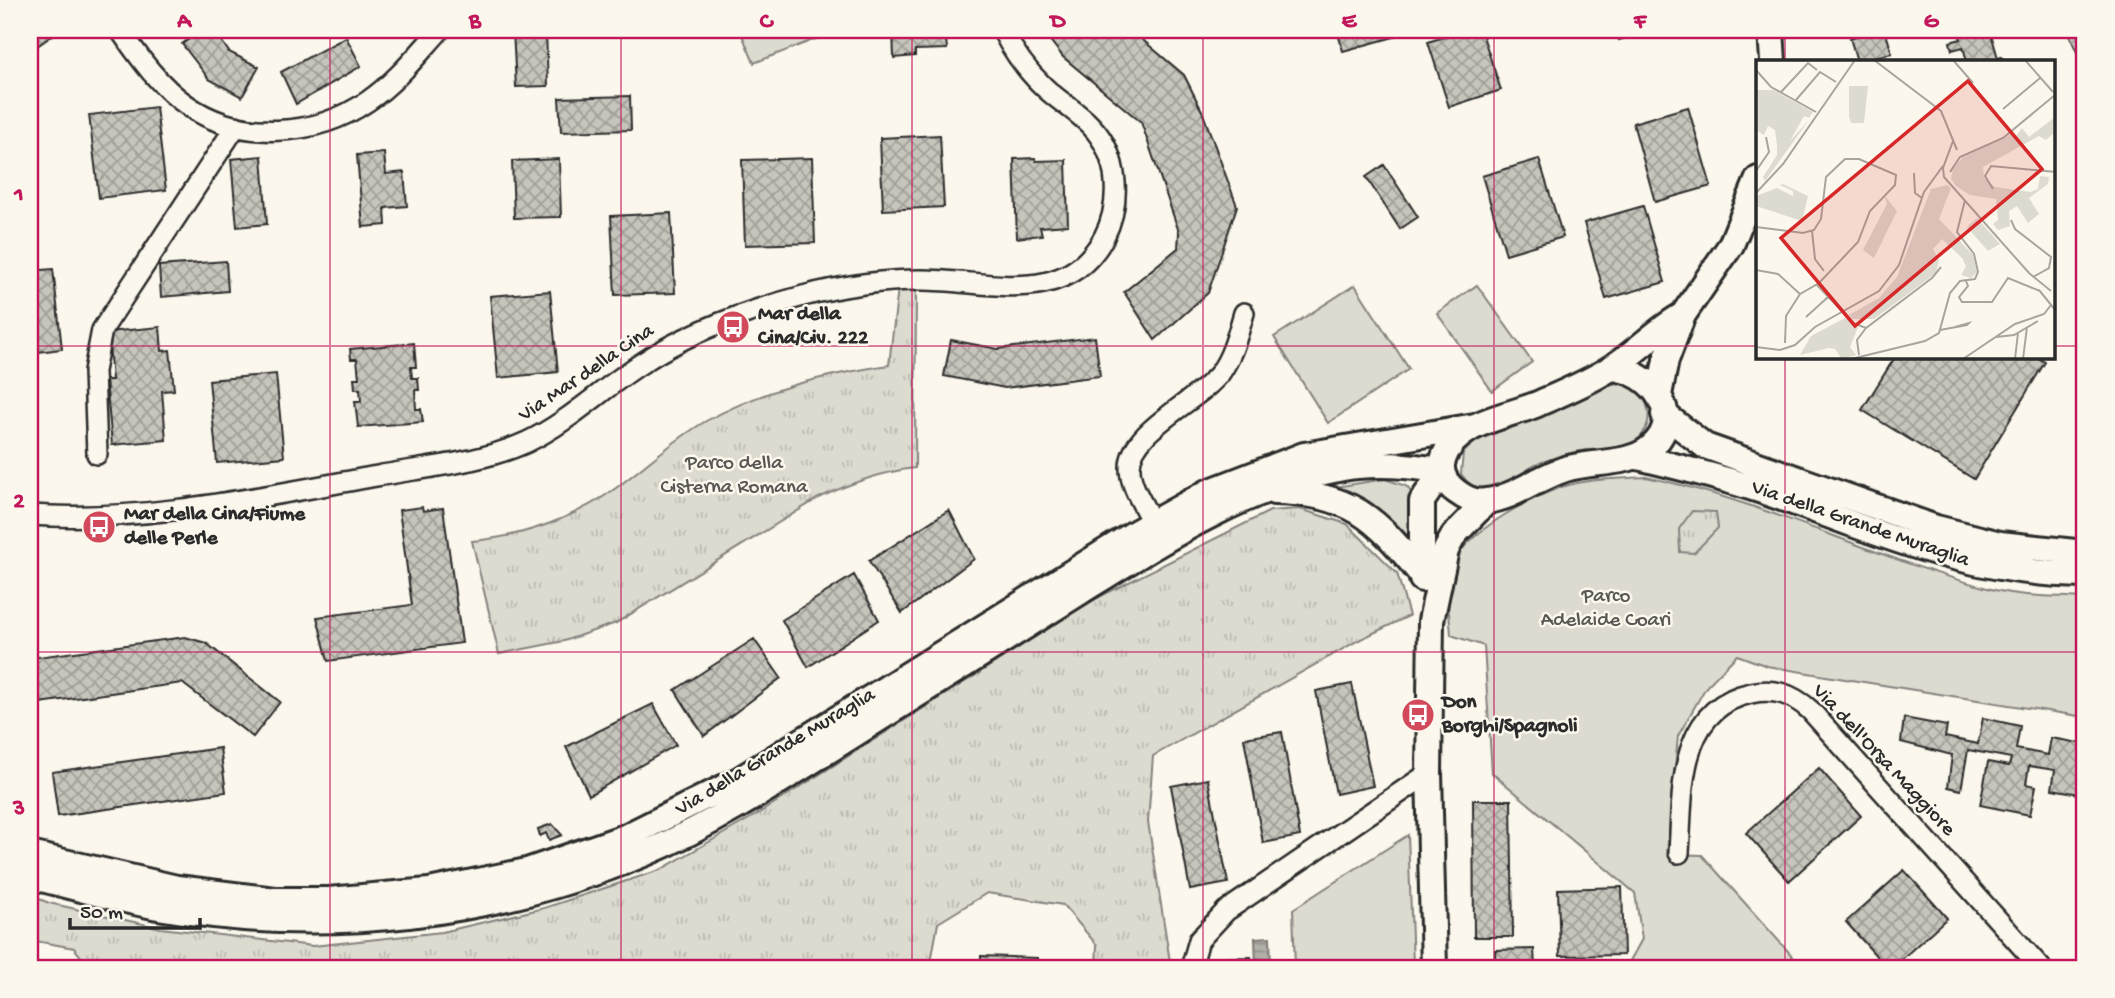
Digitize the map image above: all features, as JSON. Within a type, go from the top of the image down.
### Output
[{"type":"street","points":[[120,30],[149,70],[176,97],[194,110],[236,126],[284,131],[351,111],[389,84],[440,30]]},
{"type":"street","name":"Via Mar della Cina","points":[[30,516],[107,516],[197,506],[478,457],[525,443],[543,433],[643,362],[679,341],[777,303],[872,282],[930,280],[1034,286],[1072,274],[1095,251],[1111,220],[1115,199],[1113,165],[1107,147],[1096,132],[1033,76],[1002,30]]},
{"type":"street","points":[[1771,30],[1773,60]]},
{"type":"street","points":[[97,454],[93,372],[102,330],[236,126]]},
{"type":"street","points":[[1434,968],[1429,773],[1431,621],[1446,550],[1454,536],[1487,501],[1560,470],[1638,457],[1657,442],[1662,431],[1666,360],[1684,315],[1731,245],[1756,184]]},
{"type":"street","points":[[1152,523],[1132,479],[1130,467],[1134,451],[1149,433],[1219,375],[1231,352],[1244,313]]},
{"type":"street","points":[[1431,621],[1421,574],[1422,501],[1442,471],[1444,456],[1451,445],[1475,426],[1535,405],[1611,368],[1684,315]]},
{"type":"street","name":"Via della Grande Muraglia","points":[[1611,368],[1640,374],[1662,405],[1705,446],[1936,528],[2000,544],[2085,553]]},
{"type":"street","name":"Via della Grande Muraglia","points":[[30,854],[165,886],[275,900],[329,900],[429,891],[527,871],[625,837],[739,780],[1152,523],[1222,485],[1304,455],[1475,426]]},
{"type":"street","name":"Via della Grande Muraglia","points":[[1638,457],[1754,488],[1952,559],[2016,571],[2085,575]]},
{"type":"street","name":"Via della Grande Muraglia","points":[[30,876],[164,908],[294,921],[360,920],[436,912],[500,900],[569,881],[646,853],[738,806],[1138,556],[1220,510],[1305,477],[1365,465],[1442,471]]},
{"type":"street","points":[[1442,471],[1456,491],[1470,499],[1487,501]]},
{"type":"street","points":[[1263,492],[1312,495],[1360,511],[1392,537],[1421,574]]},
{"type":"street","name":"Via dell'Orsa Maggiore","points":[[1678,853],[1684,769],[1702,725],[1721,706],[1740,696],[1766,691],[1781,692],[1795,698],[1810,710],[2041,968]]},
{"type":"street","points":[[1191,968],[1199,940],[1226,911],[1429,773]]},
{"type":"green space","points":[[740,30],[835,30],[836,31],[754,63]]},
{"type":"green space","points":[[1355,285],[1409,369],[1328,423],[1274,337]]},
{"type":"green space","points":[[1477,285],[1532,362],[1492,391],[1437,313]]},
{"type":"green space","name":"Parco della Cisterna Romana","points":[[898,288],[916,290],[915,468],[864,479],[817,499],[616,623],[564,641],[499,654],[472,541],[510,535],[566,517],[616,488],[694,428],[750,400],[841,373],[889,365]]},
{"type":"green space","points":[[1619,383],[1639,393],[1648,410],[1646,429],[1630,445],[1581,451],[1558,457],[1533,466],[1505,484],[1490,489],[1476,488],[1461,474],[1463,453],[1478,439],[1565,406],[1606,385]]},
{"type":"green space","name":"Parco Adelaide Coari","points":[[1646,477],[1778,515],[1951,578],[2006,592],[2085,598],[2085,717],[1767,666],[1737,655],[1706,687],[1678,736],[1667,854],[1702,855],[1803,968],[1626,968],[1642,939],[1635,893],[1492,773],[1484,646],[1451,635],[1447,589],[1455,560],[1465,546],[1497,520],[1550,491],[1585,482]]},
{"type":"green space","points":[[1385,479],[1406,486],[1414,495],[1407,546],[1382,518],[1364,503],[1329,488]]},
{"type":"green space","points":[[1300,509],[1347,524],[1397,573],[1409,616],[1359,640],[1153,756],[1148,822],[1171,968],[1096,968],[1097,945],[1063,905],[987,893],[938,923],[930,968],[90,968],[74,948],[30,940],[30,895],[49,903],[161,928],[313,946],[442,932],[544,908],[660,870],[756,815],[1093,600],[1270,511]]},
{"type":"green space","points":[[1692,511],[1716,512],[1718,528],[1694,553],[1680,552],[1679,529]]},
{"type":"green space","points":[[1408,835],[1413,964],[1295,968],[1293,909]]},
{"type":"shaded area","points":[[1270,937],[1271,967],[1256,967],[1255,938]]},
{"type":"building","points":[[30,30],[60,30],[30,51]]},
{"type":"building","points":[[202,30],[214,30],[229,52],[259,67],[242,97],[209,79],[182,44]]},
{"type":"building","points":[[513,30],[546,30],[548,86],[516,87]]},
{"type":"building","points":[[893,30],[945,30],[947,49],[915,50],[915,56],[894,58]]},
{"type":"building","points":[[1042,30],[1131,30],[1184,75],[1202,111],[1237,206],[1208,293],[1155,340],[1124,292],[1178,248],[1179,232],[1141,122],[1063,57]]},
{"type":"building","points":[[1337,30],[1392,30],[1394,37],[1343,51]]},
{"type":"building","points":[[1466,30],[1481,30],[1501,90],[1449,107],[1428,42]]},
{"type":"building","points":[[1616,30],[1653,30],[1619,40]]},
{"type":"building","points":[[1858,30],[1885,30],[1892,53],[1857,60],[1850,38],[1859,35]]},
{"type":"building","points":[[1968,30],[1991,34],[1998,58],[2002,57],[2004,60],[1967,60],[1963,47],[1952,50],[1950,42],[1961,39],[1959,33]]},
{"type":"building","points":[[2068,30],[2085,30],[2085,70],[2069,34]]},
{"type":"building","points":[[346,37],[361,66],[296,104],[281,72]]},
{"type":"building","points":[[630,96],[631,130],[561,132],[559,98]]},
{"type":"building","points":[[156,107],[166,190],[99,198],[89,115]]},
{"type":"building","points":[[1688,107],[1711,186],[1655,202],[1633,123]]},
{"type":"building","points":[[940,135],[944,207],[883,210],[880,138]]},
{"type":"building","points":[[384,153],[386,174],[404,172],[407,206],[385,208],[386,225],[363,227],[357,155]]},
{"type":"building","points":[[262,156],[267,224],[237,227],[231,159]]},
{"type":"building","points":[[812,158],[815,243],[745,245],[742,160]]},
{"type":"building","points":[[1035,158],[1036,161],[1066,160],[1068,225],[1040,227],[1042,235],[1017,238],[1014,159]]},
{"type":"building","points":[[559,159],[561,217],[514,218],[512,161]]},
{"type":"building","points":[[1539,159],[1563,237],[1506,254],[1482,176]]},
{"type":"building","points":[[1384,165],[1418,217],[1400,229],[1366,177]]},
{"type":"building","points":[[1643,206],[1665,282],[1606,299],[1584,223]]},
{"type":"building","points":[[671,213],[675,293],[615,295],[611,216]]},
{"type":"building","points":[[226,261],[228,291],[161,297],[159,266]]},
{"type":"building","points":[[53,269],[62,349],[30,353],[30,271]]},
{"type":"building","points":[[550,291],[558,372],[498,378],[490,296]]},
{"type":"building","points":[[160,327],[162,351],[170,350],[174,390],[162,391],[166,440],[112,445],[106,380],[112,380],[108,332]]},
{"type":"building","points":[[1095,337],[1100,376],[1005,388],[944,376],[951,340],[998,349]]},
{"type":"building","points":[[414,343],[416,367],[411,367],[412,378],[418,378],[419,390],[415,390],[416,409],[421,409],[423,422],[358,427],[355,401],[361,401],[360,389],[355,389],[354,378],[359,378],[357,359],[351,359],[350,349]]},
{"type":"building","points":[[1894,359],[2040,359],[2045,362],[1974,479],[1862,410]]},
{"type":"building","points":[[276,374],[284,457],[217,463],[209,380]]},
{"type":"building","points":[[422,507],[423,511],[443,508],[462,643],[328,661],[317,617],[412,605],[399,510]]},
{"type":"building","points":[[949,510],[974,559],[902,613],[869,561]]},
{"type":"building","points":[[854,575],[879,620],[808,667],[782,620]]},
{"type":"building","points":[[185,637],[206,643],[280,702],[253,737],[182,683],[32,704],[30,658]]},
{"type":"building","points":[[754,639],[781,678],[704,736],[675,690]]},
{"type":"building","points":[[1352,684],[1373,786],[1336,794],[1316,691]]},
{"type":"building","points":[[653,704],[676,745],[589,795],[566,747]]},
{"type":"building","points":[[1904,718],[1947,726],[1945,737],[1978,744],[1983,718],[2020,726],[2016,749],[2048,755],[2051,738],[2085,744],[2085,795],[2052,789],[2055,770],[2029,766],[2026,784],[2036,786],[2030,815],[1980,805],[1988,762],[2009,766],[2011,758],[1968,750],[1961,790],[1948,787],[1952,755],[1901,742]]},
{"type":"building","points":[[1282,732],[1300,836],[1263,843],[1244,738]]},
{"type":"building","points":[[220,748],[226,792],[58,816],[52,772]]},
{"type":"building","points":[[1819,768],[1861,816],[1789,881],[1746,833]]},
{"type":"building","points":[[1208,779],[1228,883],[1190,890],[1171,786]]},
{"type":"building","points":[[1473,800],[1511,800],[1513,937],[1474,937]]},
{"type":"building","points":[[552,824],[562,835],[549,840],[546,833],[540,836],[538,829]]},
{"type":"building","points":[[1904,870],[1947,918],[1892,968],[1887,968],[1846,922]]},
{"type":"building","points":[[1622,887],[1624,955],[1560,956],[1558,889]]},
{"type":"building","points":[[1534,949],[1535,968],[1495,968],[1495,950]]},
{"type":"building","points":[[981,956],[1037,958],[1037,968],[981,968]]},
{"type":"building","points":[[1251,957],[1252,968],[1217,968],[1216,958]]},
{"type":"place","name":"Mar della Cina/Civ. 222","points":[[733,327]]},
{"type":"place","name":"Mar della Cina/Fiume delle Perle","points":[[99,527]]},
{"type":"place","name":"Don Borghi/Spagnoli","points":[[1418,715]]}]
